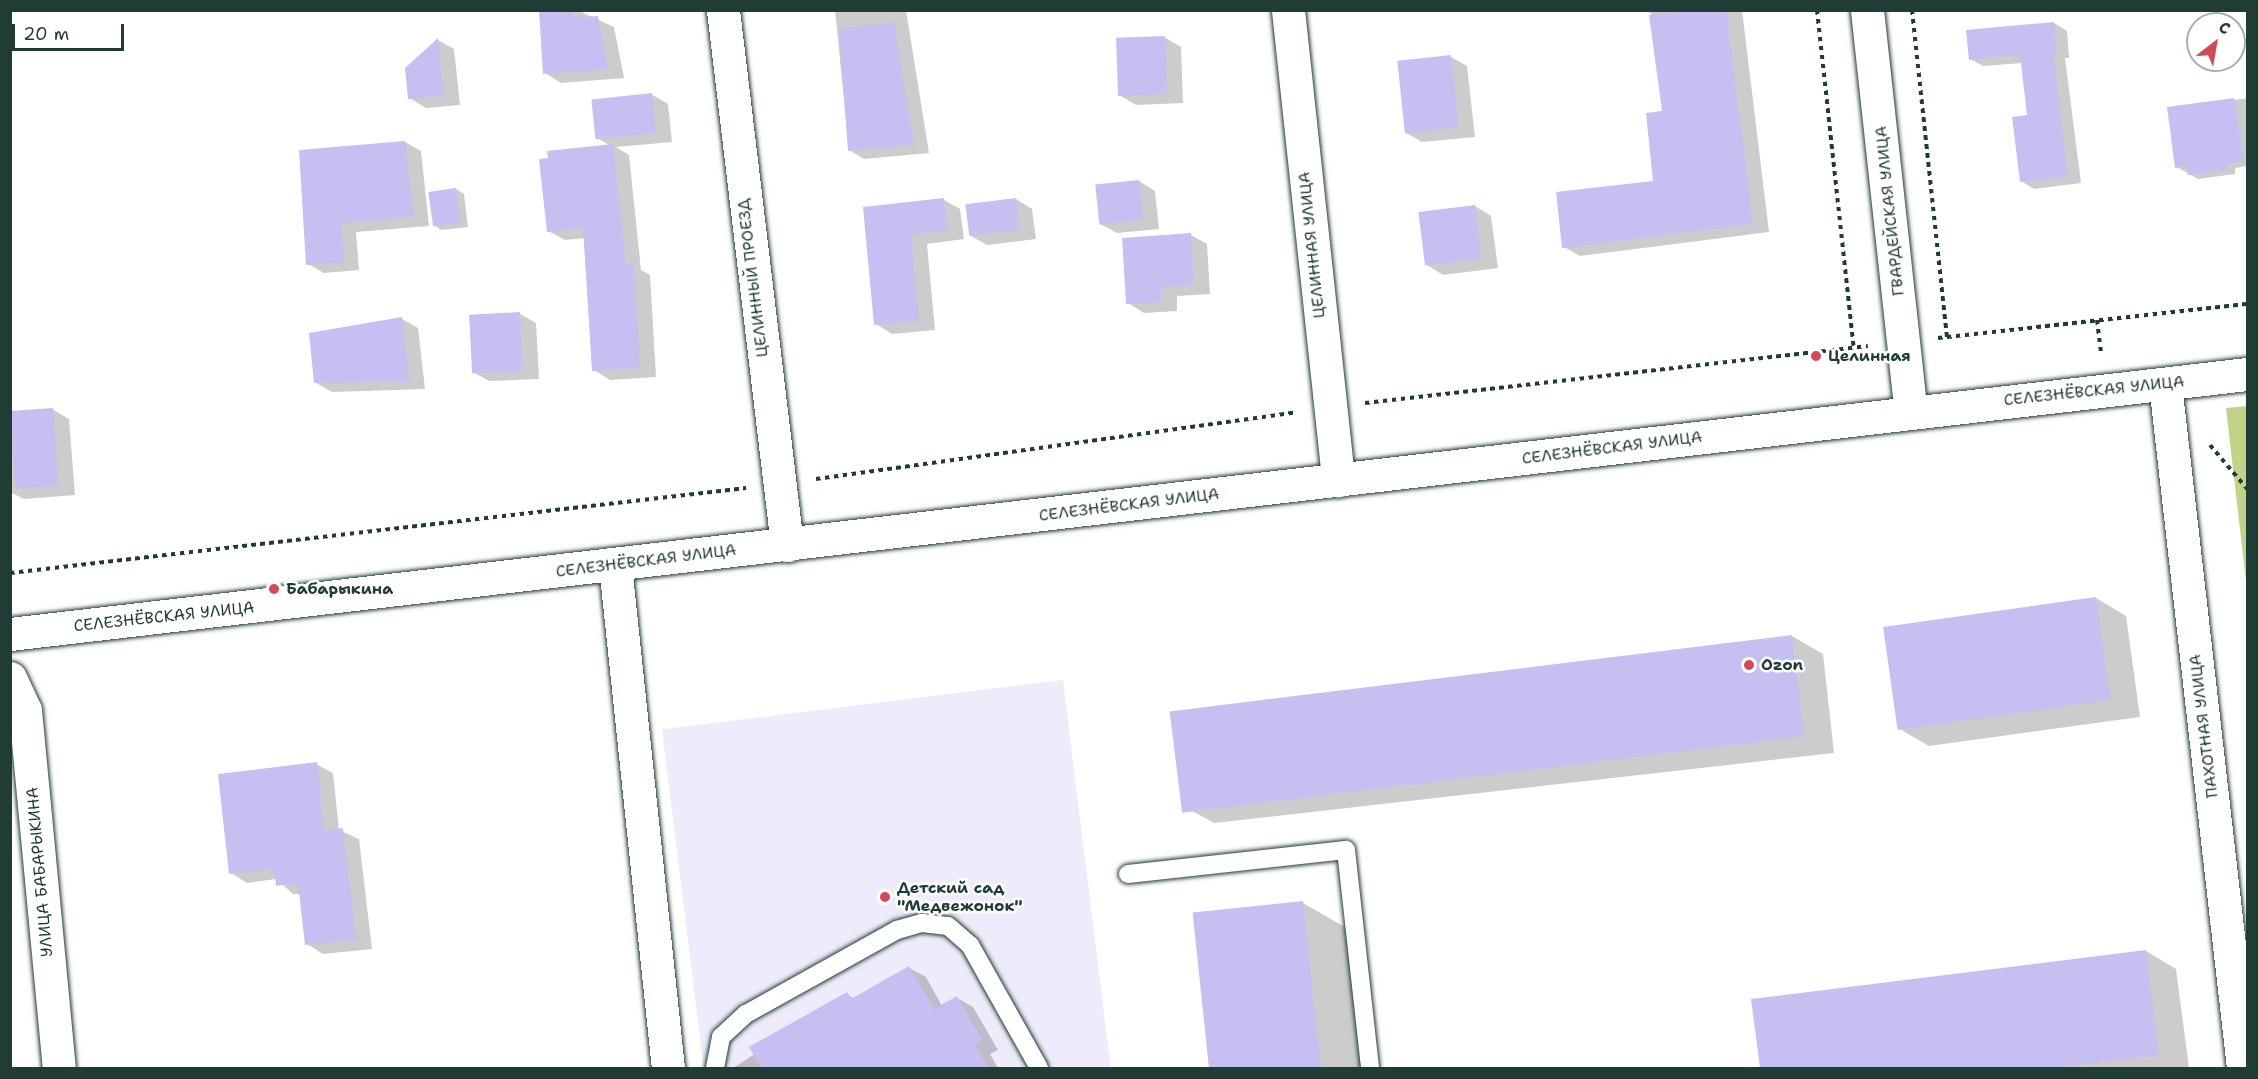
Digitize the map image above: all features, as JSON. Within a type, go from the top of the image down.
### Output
[{"type":"street","name":"ЦЕЛИННЫЙ ПРОЕЗД","points":[[723,10],[787,545]]},
{"type":"street","name":"ЦЕЛИННАЯ УЛИЦА","points":[[1288,10],[1338,480]]},
{"type":"street","name":"ГВАРДЕЙСКАЯ УЛИЦА","points":[[1867,10],[1911,412]]},
{"type":"street","name":"СЕЛЕЗНЁВСКАЯ УЛИЦА","points":[[10,634],[2247,374]]},
{"type":"street","name":"ПАХОТНАЯ УЛИЦА","points":[[2165,384],[2243,1068]]},
{"type":"street","points":[[615,565],[668,1068]]},
{"type":"street","name":"УЛИЦА БАБАРЫКИНА","points":[[10,678],[25,710],[59,1068]]},
{"type":"lane","points":[[1128,874],[1346,850],[1370,1068]]},
{"type":"lane","points":[[715,1068],[721,1037],[746,1014],[897,930],[922,923],[948,926],[970,945],[1039,1068]]},
{"type":"path","points":[[1817,10],[1854,348]]},
{"type":"path","points":[[1912,10],[1947,337]]},
{"type":"path","points":[[10,573],[778,484],[1330,407],[2247,304]]},
{"type":"shaded area","name":"Детский сад \"Медвежонок\"","points":[[1063,680],[1111,1068],[704,1068],[662,729]]},
{"type":"green space","points":[[2248,406],[2247,590],[2226,408]]},
{"type":"building","points":[[539,10],[572,10],[573,18],[598,16],[608,69],[543,74]]},
{"type":"building","points":[[1688,10],[1726,10],[1753,224],[1562,248],[1556,192],[1653,181],[1646,113],[1662,111],[1649,15]]},
{"type":"building","points":[[894,22],[914,145],[848,151],[839,29]]},
{"type":"building","points":[[2054,22],[2057,51],[2053,52],[2068,177],[2020,182],[2012,117],[2027,115],[2020,55],[1969,60],[1966,30]]},
{"type":"building","points":[[1165,36],[1167,94],[1118,96],[1116,38]]},
{"type":"building","points":[[438,38],[444,96],[408,99],[405,68]]},
{"type":"building","points":[[1451,55],[1459,128],[1405,133],[1397,61]]},
{"type":"building","points":[[652,93],[656,133],[596,139],[591,99]]},
{"type":"building","points":[[2234,98],[2244,161],[2227,164],[2228,170],[2188,175],[2187,166],[2175,168],[2167,107]]},
{"type":"building","points":[[405,141],[414,217],[341,223],[344,262],[306,265],[299,150]]},
{"type":"building","points":[[613,144],[626,265],[634,264],[640,368],[592,371],[583,228],[547,232],[539,159],[548,158],[547,151]]},
{"type":"building","points":[[1139,180],[1143,220],[1099,224],[1095,185]]},
{"type":"building","points":[[456,188],[461,223],[433,227],[428,192]]},
{"type":"building","points":[[944,198],[948,230],[911,235],[919,321],[874,325],[863,207]]},
{"type":"building","points":[[1016,198],[1020,230],[969,236],[965,204]]},
{"type":"building","points":[[1475,205],[1482,259],[1425,266],[1418,212]]},
{"type":"building","points":[[1191,233],[1194,285],[1161,287],[1161,302],[1126,304],[1122,238]]},
{"type":"building","points":[[520,312],[523,371],[472,374],[469,315]]},
{"type":"building","points":[[402,317],[409,381],[314,383],[309,333]]},
{"type":"building","points":[[53,408],[58,486],[16,489],[10,411]]},
{"type":"building","points":[[2096,597],[2110,700],[1898,730],[1883,627]]},
{"type":"building","points":[[1792,635],[1804,736],[1182,813],[1170,711]]},
{"type":"building","points":[[317,762],[324,830],[343,828],[356,940],[305,945],[298,883],[276,886],[274,869],[229,874],[218,774]]},
{"type":"building","points":[[1303,901],[1321,1068],[1209,1068],[1193,913]]},
{"type":"building","points":[[2146,950],[2159,1055],[2055,1068],[1760,1068],[1751,999]]},
{"type":"building","points":[[909,966],[934,1009],[957,996],[982,1040],[975,1044],[988,1068],[762,1068],[749,1047],[847,992],[851,999]]},
{"type":"place","name":"Целинная","points":[[1816,356]]},
{"type":"place","name":"Бабарыкина","points":[[274,589]]},
{"type":"place","name":"Ozon","points":[[1749,665]]},
{"type":"place","name":"Детский сад \"Медвежонок\"","points":[[885,897]]}]
